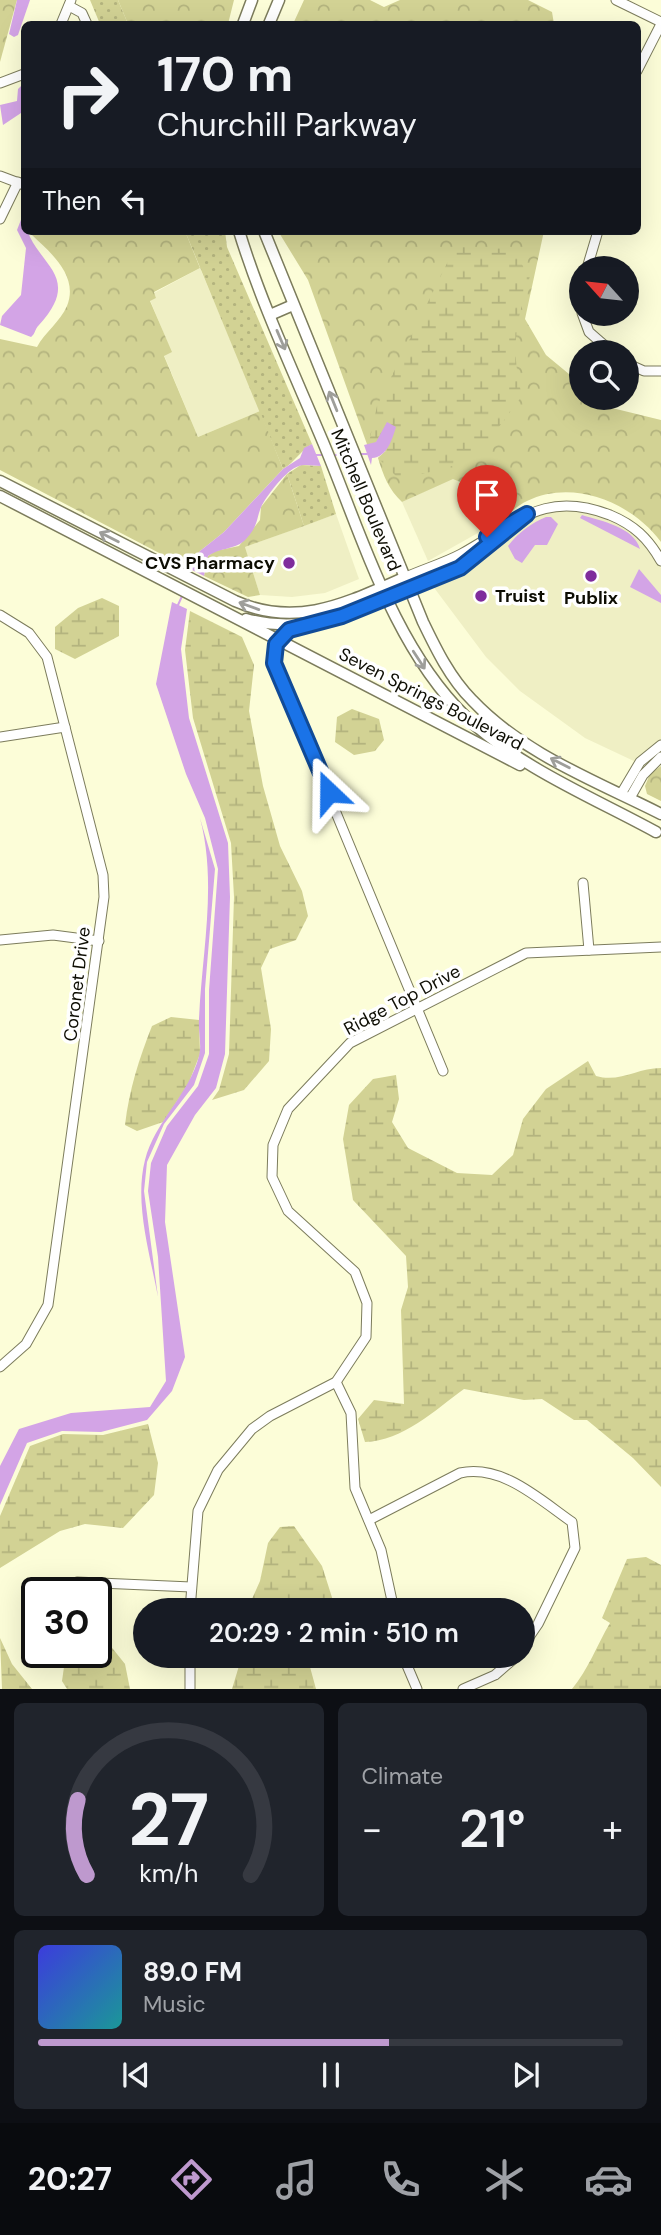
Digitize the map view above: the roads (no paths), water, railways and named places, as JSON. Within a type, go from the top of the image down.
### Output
[{"type":"main road","points":[[244,21],[252,0]]},
{"type":"main road","points":[[270,21],[279,0]]},
{"type":"main road","name":"Mitchell Boulevard","points":[[240,235],[270,315],[388,599],[422,664],[448,698],[476,725],[536,768],[658,833]]},
{"type":"main road","name":"Mitchell Boulevard","points":[[266,235],[410,589]]},
{"type":"main road","points":[[270,315],[293,305]]},
{"type":"main road","points":[[0,481],[212,590],[255,609],[292,614],[334,608],[406,577]]},
{"type":"main road","name":"Seven Springs Boulevard","points":[[0,496],[658,833]]},
{"type":"main road","points":[[274,663],[273,652],[286,632],[302,625],[342,616],[410,589]]},
{"type":"main road","name":"Seven Springs Boulevard","points":[[410,589],[443,660],[470,698],[492,719],[536,751],[661,814]]},
{"type":"main road","points":[[230,614],[273,624],[302,625]]},
{"type":"main road","points":[[257,629],[274,663]]},
{"type":"street","points":[[616,0],[661,23],[641,63]]},
{"type":"street","points":[[62,21],[70,3],[82,13],[86,21]]},
{"type":"street","points":[[0,83],[21,75]]},
{"type":"street","points":[[0,176],[21,184],[0,219]]},
{"type":"street","points":[[591,256],[597,235]]},
{"type":"street","points":[[587,326],[598,340]]},
{"type":"street","points":[[639,369],[661,371]]},
{"type":"street","points":[[406,577],[461,554],[527,514],[552,505],[570,504],[606,513],[636,528],[648,538],[661,561]]},
{"type":"street","points":[[410,589],[460,568],[527,514]]},
{"type":"street","name":"Coronet Drive","points":[[0,615],[29,633],[44,651],[103,875],[99,941],[48,1305],[26,1344],[0,1367]]},
{"type":"street","points":[[274,663],[443,1071]]},
{"type":"street","points":[[0,737],[65,727]]},
{"type":"street","points":[[626,796],[640,762],[661,746]]},
{"type":"street","points":[[626,796],[661,757]]},
{"type":"street","points":[[583,883],[589,950]]},
{"type":"street","points":[[0,940],[52,935],[99,941]]},
{"type":"street","name":"Ridge Top Drive","points":[[191,1598],[198,1511],[218,1470],[252,1429],[270,1416],[335,1382],[366,1337],[367,1303],[355,1272],[288,1211],[272,1177],[274,1145],[288,1109],[351,1043],[526,953],[661,947]]},
{"type":"street","points":[[335,1382],[351,1413],[355,1488],[381,1550],[391,1598]]},
{"type":"street","points":[[369,1520],[460,1473],[476,1469],[513,1481],[572,1522],[575,1548],[535,1628]]},
{"type":"street","points":[[112,1584],[191,1587]]},
{"type":"street","points":[[190,1668],[190,1689]]},
{"type":"street","points":[[408,1668],[417,1689]]},
{"type":"street","points":[[463,1689],[495,1675],[503,1668]]},
{"type":"waterway","points":[[334,455],[349,454]]},
{"type":"waterway","points":[[361,454],[367,454]]},
{"type":"waterway","points":[[316,455],[322,455]]},
{"type":"waterway","points":[[178,605],[183,594]]},
{"type":"place","name":"CVS Pharmacy","points":[[289,563]]},
{"type":"place","name":"Publix","points":[[591,576]]},
{"type":"place","name":"Truist","points":[[481,596]]}]
